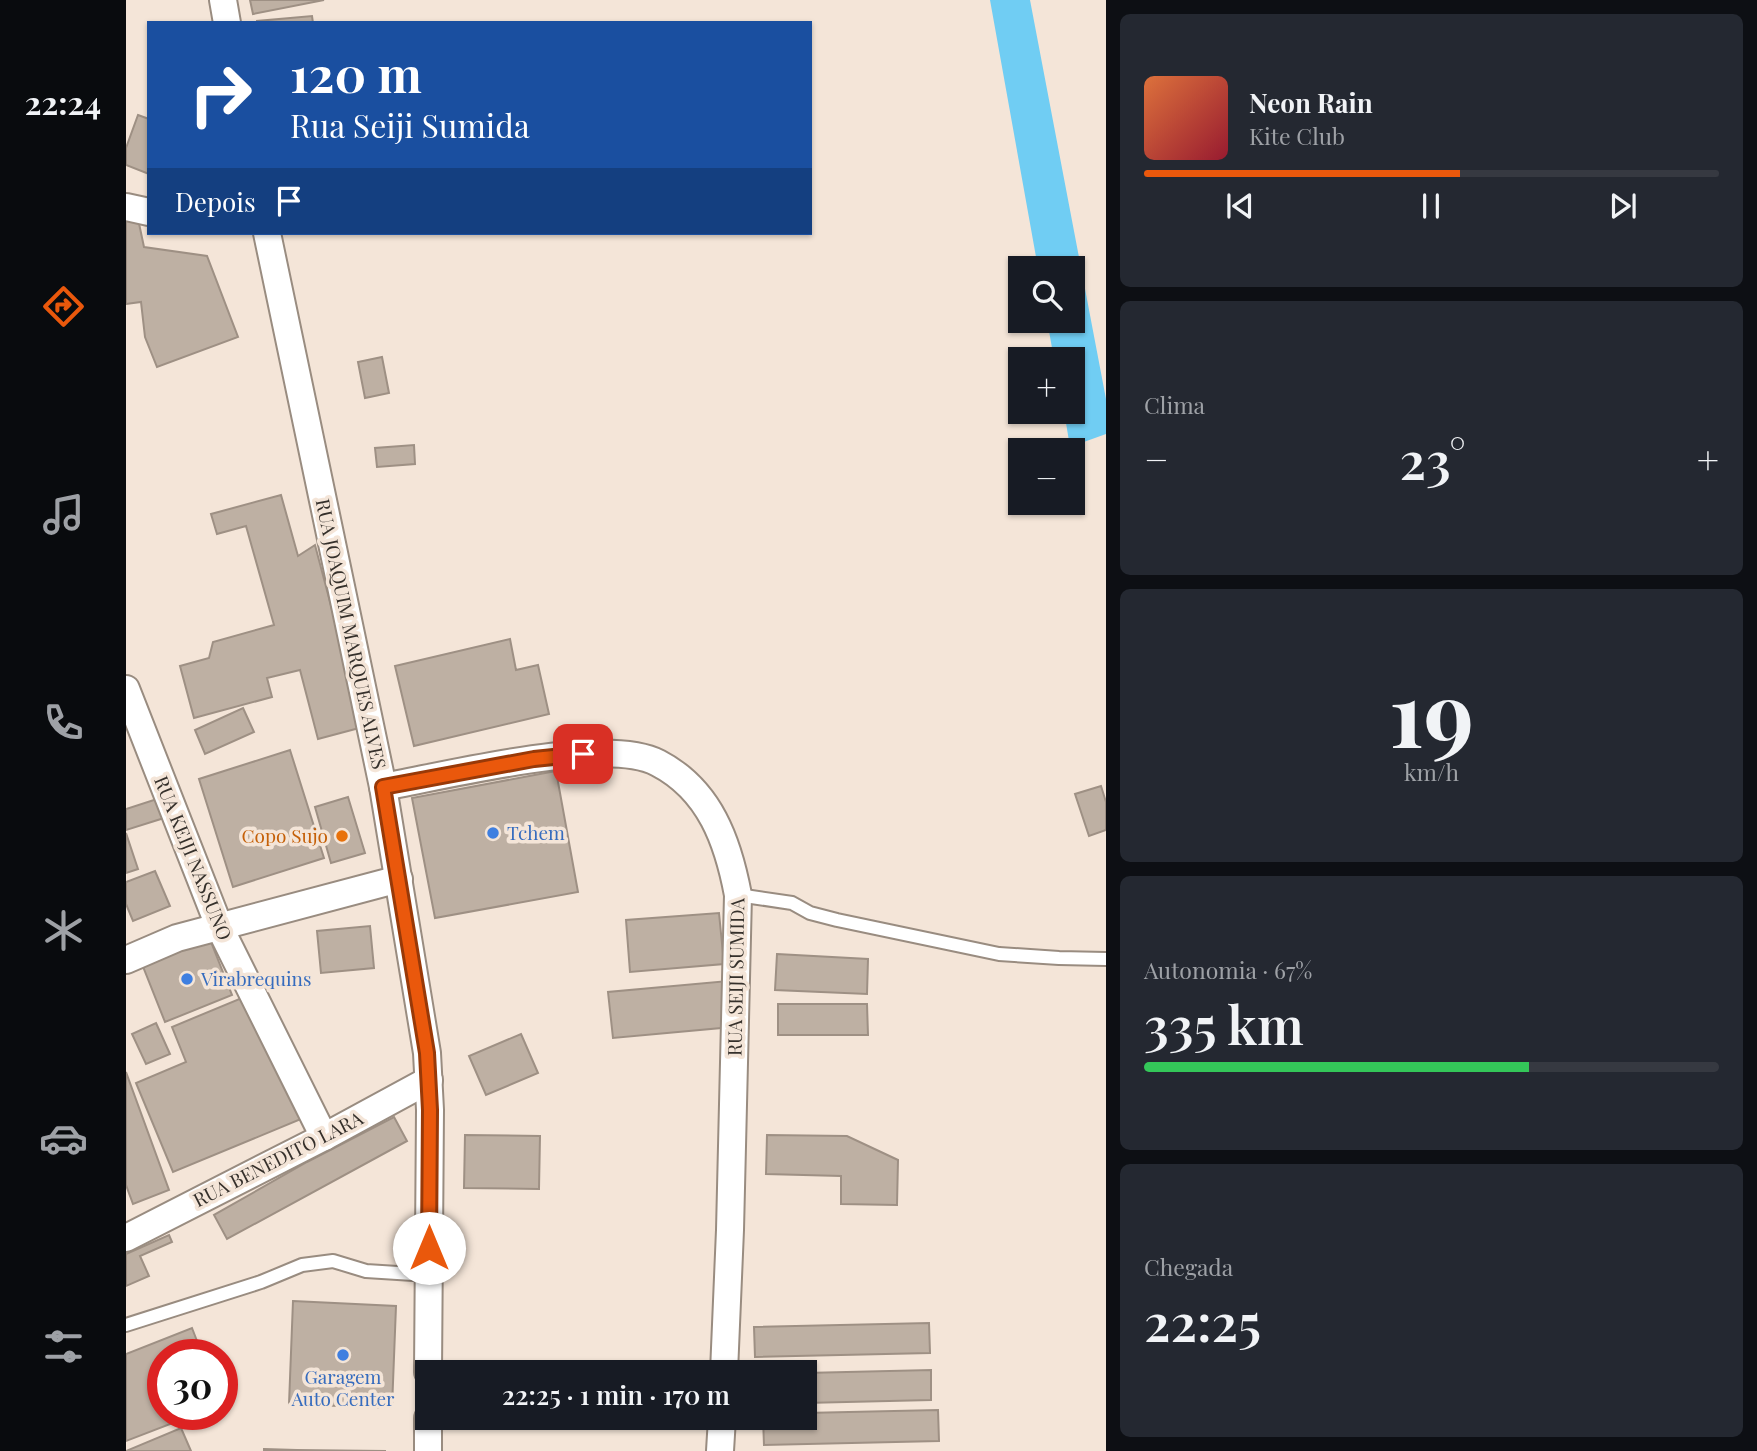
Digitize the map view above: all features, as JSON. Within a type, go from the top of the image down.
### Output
[{"type":"street","points":[[223,0],[228,21]]},
{"type":"street","points":[[126,207],[147,212]]},
{"type":"street","name":"RUA JOAQUIM MARQUES ALVES","points":[[261,235],[383,787],[427,1053],[428,1360]]},
{"type":"street","name":"RUA KEIJI NASSUNO","points":[[126,689],[219,926],[324,1137]]},
{"type":"street","name":"RUA SEIJI SUMIDA","points":[[383,787],[566,754],[629,755],[656,761],[680,777],[701,797],[707,807],[720,829],[732,860],[738,895],[732,1190],[725,1360]]},
{"type":"street","points":[[126,960],[177,938],[399,879]]},
{"type":"street","name":"RUA BENEDITO LARA","points":[[126,1238],[429,1080]]},
{"type":"street","points":[[428,1430],[428,1451]]},
{"type":"street","points":[[720,1451],[721,1430]]},
{"type":"lane","points":[[738,895],[792,903],[810,913],[836,920],[999,954],[1106,959]]},
{"type":"lane","points":[[126,1325],[261,1282],[303,1265],[333,1262],[366,1271],[429,1275]]},
{"type":"water","points":[[990,0],[1030,0],[1079,256],[1036,256]]},
{"type":"water","points":[[1085,289],[1106,399],[1106,434],[1085,442],[1085,438],[1068,438],[1066,424],[1085,424],[1085,347],[1052,347],[1049,333],[1085,333]]},
{"type":"building","points":[[250,0],[324,0],[253,14]]},
{"type":"building","points":[[312,16],[313,21],[257,21]]},
{"type":"building","points":[[138,115],[147,118],[147,173],[126,165],[126,148]]},
{"type":"building","points":[[126,213],[137,214],[144,247],[207,256],[238,337],[157,367],[145,337],[141,302],[126,304]]},
{"type":"building","points":[[382,357],[389,393],[365,398],[358,362]]},
{"type":"building","points":[[414,445],[415,464],[377,467],[375,448]]},
{"type":"building","points":[[281,495],[298,556],[315,545],[363,727],[318,739],[300,670],[267,678],[272,697],[194,718],[180,666],[209,658],[213,642],[274,625],[246,526],[217,534],[211,514]]},
{"type":"building","points":[[510,639],[516,670],[538,665],[549,714],[414,746],[395,666]]},
{"type":"building","points":[[243,708],[254,732],[205,754],[195,730]]},
{"type":"building","points":[[290,750],[324,858],[233,887],[199,779]]},
{"type":"building","name":"Tchem","points":[[556,771],[578,892],[435,918],[412,798]]},
{"type":"building","points":[[1101,786],[1106,802],[1106,830],[1089,836],[1075,794]]},
{"type":"building","name":"Copo Sujo","points":[[348,797],[365,853],[331,863],[315,807]]},
{"type":"building","points":[[157,799],[164,818],[126,830],[126,809]]},
{"type":"building","points":[[126,833],[138,869],[126,873]]},
{"type":"building","points":[[155,871],[170,906],[133,921],[126,904],[126,882]]},
{"type":"building","points":[[719,913],[724,964],[630,972],[626,920]]},
{"type":"building","points":[[370,926],[374,968],[321,973],[317,931]]},
{"type":"building","name":"Virabrequins","points":[[209,937],[232,995],[165,1022],[142,964]]},
{"type":"building","points":[[777,954],[868,959],[867,994],[775,990]]},
{"type":"building","points":[[728,981],[732,1027],[613,1038],[608,992]]},
{"type":"building","points":[[249,995],[301,1119],[173,1172],[136,1083],[186,1062],[172,1027]]},
{"type":"building","points":[[778,1004],[867,1004],[868,1035],[778,1035]]},
{"type":"building","points":[[156,1023],[170,1054],[146,1064],[132,1034]]},
{"type":"building","points":[[521,1034],[538,1073],[486,1095],[469,1056]]},
{"type":"building","points":[[126,1072],[169,1190],[133,1204],[126,1185]]},
{"type":"building","points":[[394,1117],[407,1141],[227,1239],[214,1215]]},
{"type":"building","points":[[465,1135],[540,1136],[539,1189],[464,1188]]},
{"type":"building","points":[[767,1135],[847,1136],[898,1160],[897,1205],[841,1204],[841,1176],[766,1174]]},
{"type":"building","points":[[169,1235],[172,1242],[140,1256],[149,1276],[126,1286],[126,1254]]},
{"type":"building","name":"Garagem Auto Center","points":[[293,1301],[396,1306],[392,1408],[289,1404]]},
{"type":"building","points":[[929,1323],[930,1353],[755,1357],[754,1327]]},
{"type":"building","points":[[192,1328],[196,1339],[164,1339]]},
{"type":"building","points":[[147,1346],[147,1430],[155,1430],[126,1441],[126,1354]]},
{"type":"building","points":[[931,1370],[931,1400],[817,1403],[817,1373]]},
{"type":"building","points":[[938,1410],[939,1441],[764,1445],[763,1430],[817,1430],[817,1413]]},
{"type":"building","points":[[182,1430],[191,1451],[126,1451]]},
{"type":"building","points":[[297,1450],[386,1451],[264,1451]]},
{"type":"place","name":"Tchem","points":[[493,833]]},
{"type":"place","name":"Copo Sujo","points":[[342,836]]},
{"type":"place","name":"Virabrequins","points":[[187,979]]},
{"type":"place","name":"Garagem Auto Center","points":[[343,1355]]},
{"type":"route","points":[[429,1248],[430,1110],[427,1053],[383,787],[534,759],[583,754]]}]
